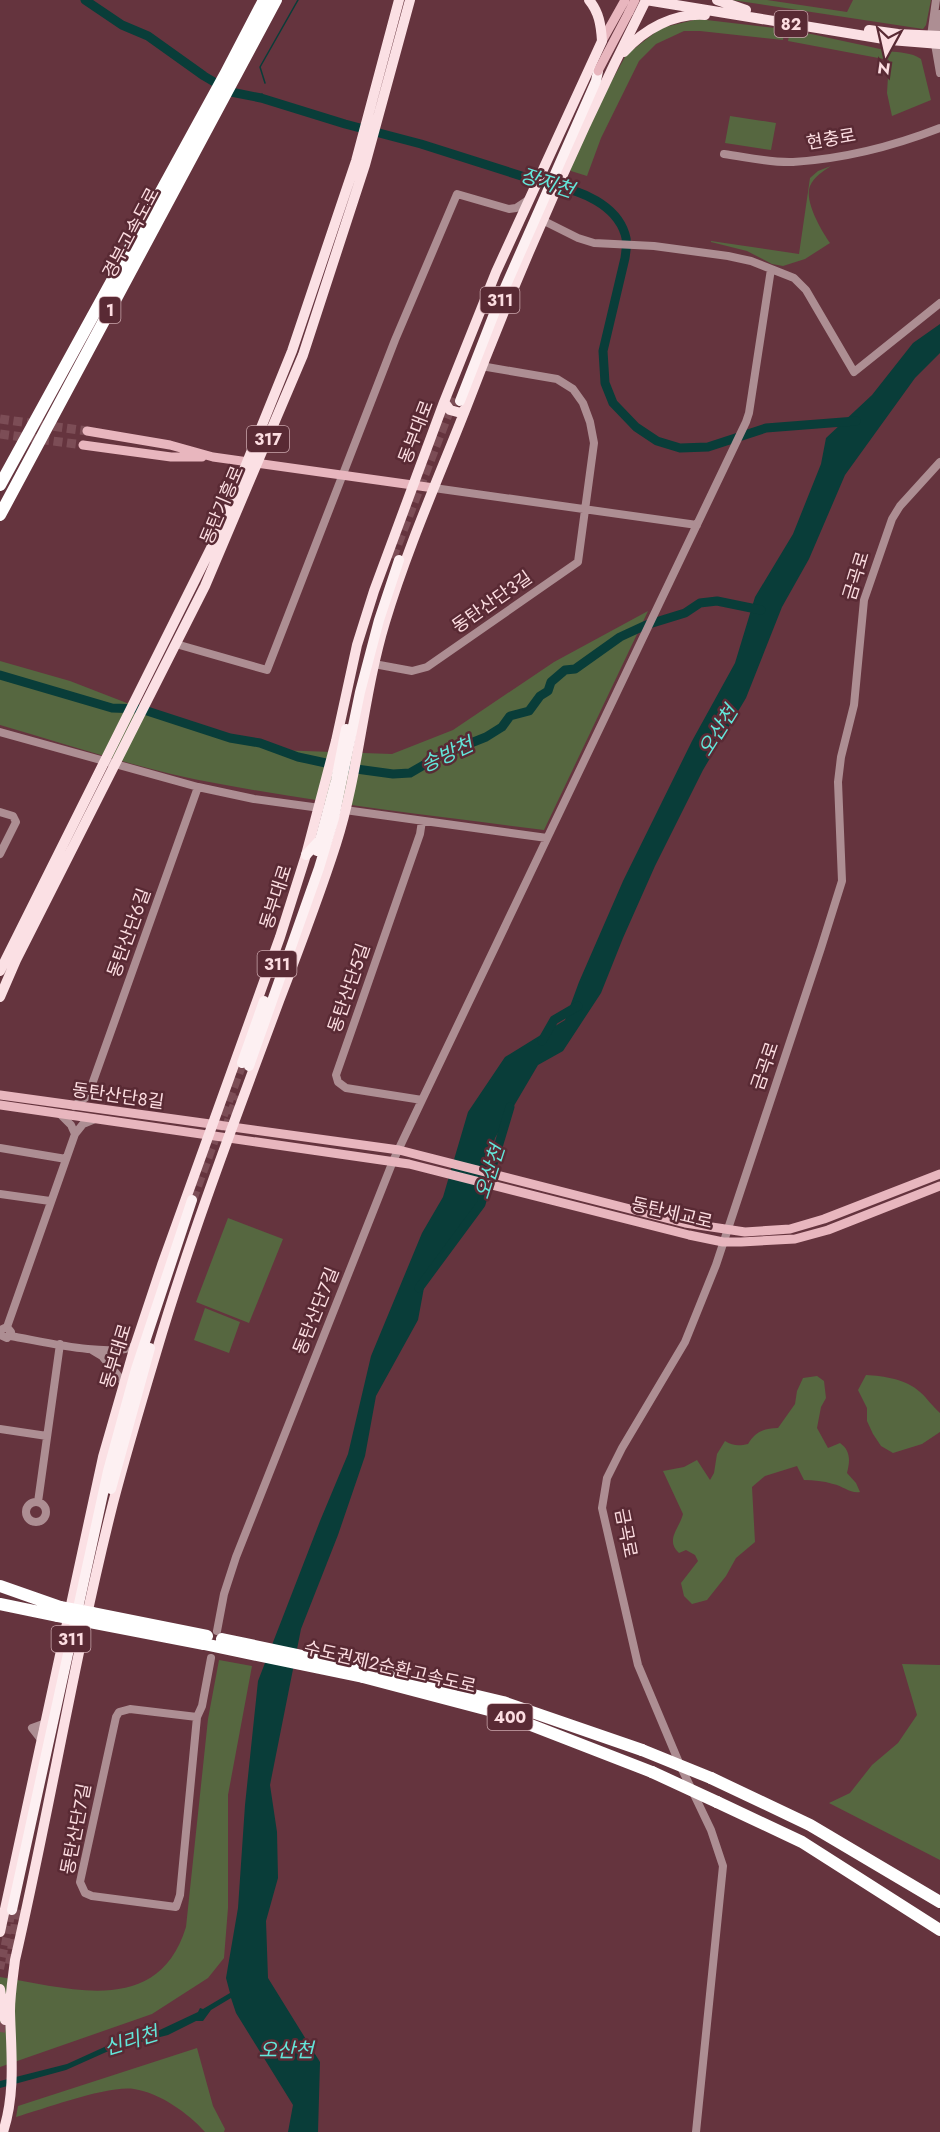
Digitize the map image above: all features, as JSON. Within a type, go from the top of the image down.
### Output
[{"type":"highway","name":"경부고속도로","points":[[230,75],[264,0]]},
{"type":"highway","name":"경부고속도로","points":[[0,515],[230,75],[276,0]]},
{"type":"highway","name":"동부대로","points":[[456,403],[499,302],[538,199],[596,81],[598,71]]},
{"type":"highway","name":"경부고속도로","points":[[0,485],[215,103]]},
{"type":"highway","name":"동부대로","points":[[245,1067],[319,868],[340,783],[364,648],[396,556]]},
{"type":"highway","name":"동부대로","points":[[245,1067],[340,783]]},
{"type":"highway","points":[[338,839],[334,834],[344,794],[340,783]]},
{"type":"highway","points":[[306,855],[320,840]]},
{"type":"highway","name":"동부대로","points":[[12,1911],[108,1471],[136,1369],[195,1200]]},
{"type":"highway","name":"동부대로","points":[[12,1911],[101,1524],[195,1200]]},
{"type":"highway","points":[[112,1485],[131,1435],[155,1356]]},
{"type":"highway","points":[[108,1471],[110,1433]]},
{"type":"highway","points":[[0,1586],[59,1611]]},
{"type":"highway","name":"수도권제2순환고속도로","points":[[0,1595],[59,1611]]},
{"type":"highway","name":"수도권제2순환고속도로","points":[[0,1604],[59,1611],[209,1637],[503,1702],[580,1727],[711,1778],[810,1825],[940,1902]]},
{"type":"highway","name":"수도권제2순환고속도로","points":[[364,1673],[500,1713],[652,1772],[801,1842],[940,1930]]},
{"type":"main road","name":"동탄기흥로","points":[[141,703],[176,644],[205,586],[252,462],[364,149],[399,0]]},
{"type":"main road","name":"동탄기흥로","points":[[372,119],[410,0]]},
{"type":"main road","points":[[589,0],[596,9],[603,39],[614,37],[623,46]]},
{"type":"main road","name":"동부대로","points":[[553,170],[603,39],[625,0]]},
{"type":"main road","name":"동부대로","points":[[598,71],[635,0]]},
{"type":"main road","name":"동부대로","points":[[553,170],[615,61],[646,0]]},
{"type":"main road","name":"82","points":[[646,0],[890,40],[937,39]]},
{"type":"main road","name":"82","points":[[685,0],[937,39]]},
{"type":"main road","points":[[717,0],[746,10]]},
{"type":"main road","points":[[615,61],[647,31],[678,17],[698,14],[768,20]]},
{"type":"main road","name":"동부대로","points":[[11,2041],[11,1994],[15,1960],[78,1660],[114,1501],[155,1356],[211,1131],[245,1067],[319,895],[345,810],[340,783],[343,760],[384,627],[396,556],[413,485],[456,403],[481,366],[542,220],[538,199]]},
{"type":"main road","name":"동부대로","points":[[396,556],[434,488],[456,403],[496,272],[515,232],[538,199]]},
{"type":"main road","points":[[87,431],[170,445],[213,457]]},
{"type":"main road","points":[[84,446],[171,457],[213,457],[434,488]]},
{"type":"main road","name":"동탄기흥로","points":[[0,970],[141,703],[252,462]]},
{"type":"main road","name":"동탄기흥로","points":[[0,997],[109,764]]},
{"type":"main road","name":"동부대로","points":[[0,1932],[12,1911],[43,1742],[92,1503],[124,1383],[135,1346],[195,1200],[230,1134],[245,1067],[280,937],[320,808],[340,783]]},
{"type":"main road","name":"동탄산단8길","points":[[0,1095],[108,1111],[230,1134]]},
{"type":"main road","name":"동탄산단8길","points":[[0,1105],[96,1119],[211,1131]]},
{"type":"main road","points":[[230,1134],[399,1150]]},
{"type":"main road","points":[[230,1134],[393,1161]]},
{"type":"main road","name":"동탄세교로","points":[[399,1150],[685,1223],[756,1232],[804,1226],[940,1174]]},
{"type":"main road","name":"동탄세교로","points":[[393,1161],[723,1242],[770,1242],[819,1233],[940,1186]]},
{"type":"main road","points":[[12,1911],[10,1921],[25,1918]]},
{"type":"main road","points":[[0,1989],[11,2041],[12,2061],[10,2098],[3,2132]]},
{"type":"street","points":[[936,0],[940,74]]},
{"type":"street","points":[[937,39],[940,14]]},
{"type":"street","name":"현충로","points":[[724,154],[791,162],[835,158],[940,128]]},
{"type":"street","points":[[176,644],[267,670],[395,340],[456,194],[509,209],[538,199]]},
{"type":"street","points":[[509,209],[516,223],[515,232]]},
{"type":"street","points":[[542,220],[578,238],[602,244],[641,245],[737,257],[794,278],[806,290],[854,372],[940,303]]},
{"type":"street","points":[[399,1150],[746,422],[771,269]]},
{"type":"street","name":"동탄산단3길","points":[[374,664],[412,671],[428,667],[578,562],[594,443],[590,422],[578,395],[566,383],[557,379],[481,366]]},
{"type":"street","name":"금곡로","points":[[696,2132],[723,1866],[711,1830],[641,1672],[602,1508],[607,1478],[627,1439],[685,1342],[723,1242],[842,881],[838,782],[841,757],[854,705],[864,600],[892,519],[900,506],[940,462]]},
{"type":"street","points":[[434,488],[697,525]]},
{"type":"street","points":[[0,732],[198,787],[254,799],[320,808]]},
{"type":"street","name":"동탄산단6길","points":[[90,1090],[198,787]]},
{"type":"street","points":[[345,810],[547,838]]},
{"type":"street","points":[[0,812],[13,816],[16,822],[0,854]]},
{"type":"street","name":"동탄산단5길","points":[[422,820],[420,834],[336,1075],[338,1082],[346,1088],[422,1100]]},
{"type":"street","points":[[74,1106],[90,1090]]},
{"type":"street","points":[[90,1090],[96,1104],[108,1111]]},
{"type":"street","points":[[60,1114],[71,1125],[75,1134]]},
{"type":"street","points":[[10,1336],[11,1330],[3,1328],[75,1134],[83,1124],[96,1119]]},
{"type":"street","points":[[0,1148],[66,1159]]},
{"type":"street","name":"동탄산단7길","points":[[209,1637],[236,1557],[399,1150]]},
{"type":"street","points":[[0,1194],[50,1202]]},
{"type":"street","points":[[0,1335],[4,1338],[10,1336],[86,1348],[127,1350],[135,1346]]},
{"type":"street","points":[[38,1502],[60,1344]]},
{"type":"street","points":[[86,1348],[102,1356],[124,1383]]},
{"type":"street","points":[[0,1429],[47,1436]]},
{"type":"street","name":"동탄산단7길","points":[[197,1717],[130,1709],[124,1709],[116,1717],[80,1882],[85,1893],[92,1896],[176,1907],[180,1895],[197,1717],[202,1706],[212,1658]]},
{"type":"green space","points":[[732,0],[767,0],[847,12],[853,0],[931,0],[926,25],[923,29]]},
{"type":"green space","points":[[698,19],[784,29],[783,40],[684,31],[656,44],[639,61],[601,138],[587,176],[571,171],[570,166],[594,113],[626,55],[661,28]]},
{"type":"green space","points":[[790,30],[917,57],[921,59],[931,100],[892,116],[887,93],[889,60],[788,41]]},
{"type":"green space","points":[[730,116],[776,123],[771,150],[725,143]]},
{"type":"green space","points":[[831,166],[814,180],[809,192],[814,215],[830,243],[805,259],[783,266],[772,264],[747,251],[711,242],[799,254],[810,178],[818,171]]},
{"type":"green space","points":[[648,611],[544,830],[341,804],[192,779],[0,725],[0,661],[70,681],[150,712],[275,750],[392,754],[453,730],[554,662]]},
{"type":"green space","points":[[228,1218],[283,1239],[249,1323],[196,1302]]},
{"type":"green space","points":[[205,1308],[240,1322],[229,1353],[194,1340]]},
{"type":"green space","points":[[866,1375],[894,1379],[908,1384],[923,1394],[940,1413],[940,1432],[922,1444],[893,1453],[881,1446],[867,1421],[867,1408],[858,1390]]},
{"type":"green space","points":[[817,1376],[824,1381],[826,1398],[821,1407],[817,1428],[828,1448],[840,1443],[846,1449],[849,1460],[847,1473],[860,1492],[853,1492],[826,1482],[804,1480],[797,1466],[765,1476],[752,1487],[755,1542],[736,1558],[726,1576],[707,1600],[692,1604],[684,1596],[681,1583],[698,1561],[695,1555],[686,1550],[679,1553],[673,1544],[674,1534],[683,1514],[663,1471],[684,1467],[697,1460],[710,1480],[714,1473],[717,1454],[725,1441],[736,1445],[748,1444],[760,1432],[778,1428],[795,1404],[797,1391],[803,1378]]},
{"type":"green space","points":[[219,1660],[252,1666],[228,1795],[228,1908],[224,1958],[208,1978],[152,2014],[0,2067],[0,1977],[54,1987],[108,1990],[133,1986],[155,1975],[173,1956],[186,1927],[208,1719]]},
{"type":"green space","points":[[902,1664],[940,1665],[940,1860],[829,1803],[850,1793],[872,1765],[898,1743],[917,1715]]},
{"type":"green space","points":[[197,2048],[213,2106],[225,2129],[224,2132],[205,2132],[173,2105],[154,2095],[134,2089],[93,2094],[16,2117],[18,2106]]},
{"type":"water","name":"오산천","points":[[940,324],[940,353],[915,378],[845,475],[809,559],[782,607],[746,698],[703,770],[655,866],[601,993],[563,1051],[538,1065],[495,1138],[480,1200],[426,1277],[418,1320],[376,1396],[365,1456],[338,1535],[301,1629],[270,1785],[277,1832],[278,1878],[266,1921],[268,1978],[320,2062],[318,2132],[288,2132],[293,2105],[236,2013],[231,1998],[211,2010],[203,2021],[196,2021],[168,2035],[113,2049],[66,2070],[0,2088],[0,2081],[67,2064],[111,2044],[147,2036],[198,2012],[200,2008],[203,2009],[230,1993],[226,1978],[238,1908],[245,1805],[258,1681],[348,1454],[371,1356],[422,1233],[443,1197],[468,1112],[505,1057],[565,1020],[623,881],[692,741],[735,663],[755,597],[793,534],[821,464],[826,438],[872,395],[913,343]]},
{"type":"waterway","name":"장지천","points":[[85,0],[122,25],[148,36],[204,76],[231,92],[261,98],[421,144],[575,191],[606,207],[620,224],[627,243],[603,351],[605,383],[613,403],[636,427],[657,441],[680,448],[708,447],[766,428],[856,421]]},
{"type":"waterway","points":[[265,83],[260,67],[298,0]]},
{"type":"waterway","name":"장지천","points":[[261,98],[262,94]]},
{"type":"waterway","name":"송방천","points":[[349,768],[393,774],[410,773],[441,755],[486,737],[502,727],[510,716],[529,711],[540,696],[548,691],[551,682],[565,670],[575,669],[620,637],[646,625],[685,613],[700,603],[717,601],[761,610]]},
{"type":"waterway","name":"송방천","points":[[0,675],[112,708],[141,709],[230,738],[260,743],[298,757],[335,765]]},
{"type":"waterway","name":"오산천","points":[[542,1041],[554,1020],[578,1006]]},
{"type":"waterway","name":"오산천","points":[[419,1288],[481,1204],[510,1107]]},
{"type":"tunnel","points":[[392,558],[454,398]]},
{"type":"tunnel","points":[[0,419],[87,431]]},
{"type":"tunnel","points":[[0,434],[83,445]]},
{"type":"tunnel","points":[[192,1200],[242,1063]]},
{"type":"tunnel","points":[[226,1129],[238,1096]]},
{"type":"tunnel","points":[[10,1964],[18,1908]]},
{"type":"tunnel","points":[[0,1969],[12,1910]]},
{"type":"tunnel","points":[[0,2032],[3,2009]]},
{"type":"water label","name":"신리천","points":[[131,2041]]}]
